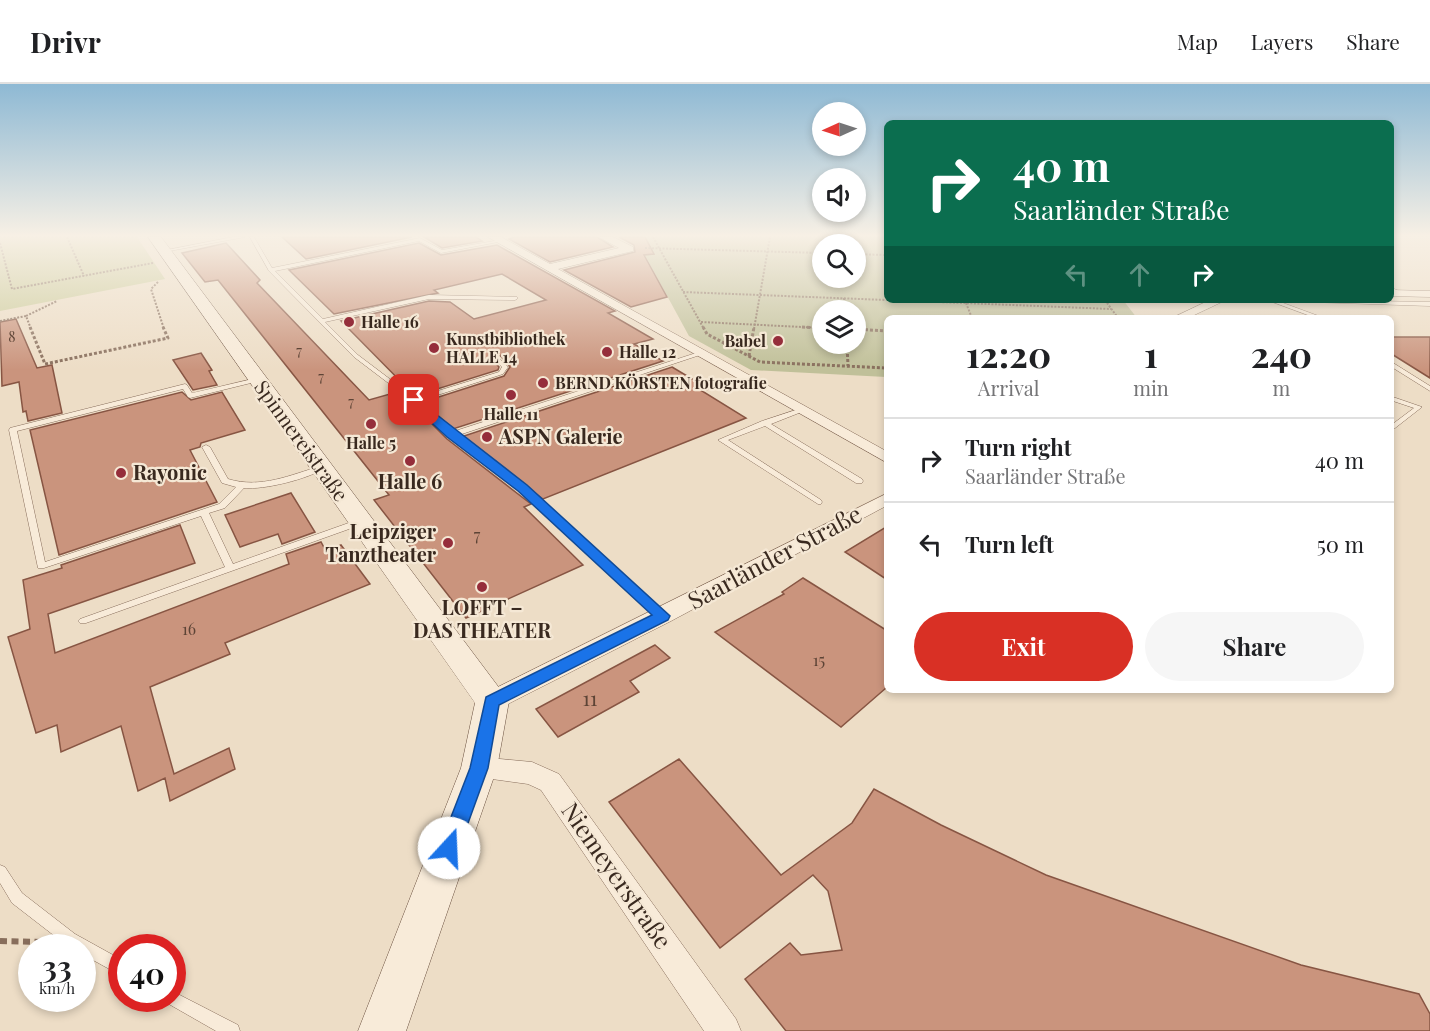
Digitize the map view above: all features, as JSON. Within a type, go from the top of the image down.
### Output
[{"type":"street","name":"Spinnereistraße","points":[[178,281],[257,380],[492,701]]},
{"type":"street","points":[[571,281],[698,354],[884,455]]},
{"type":"street","points":[[1394,291],[1430,294]]},
{"type":"street","points":[[1185,315],[1213,303]]},
{"type":"street","name":"Saarländer Straße","points":[[492,701],[663,616],[884,500]]},
{"type":"street","points":[[382,1031],[479,768],[492,701]]},
{"type":"street","name":"Niemeyerstraße","points":[[479,768],[532,773],[550,782],[724,1031]]},
{"type":"lane","points":[[282,281],[356,356],[414,400],[451,435],[522,488],[663,616]]},
{"type":"lane","points":[[321,321],[429,297],[515,298]]},
{"type":"lane","points":[[1278,303],[1312,315]]},
{"type":"lane","points":[[1394,303],[1430,304]]},
{"type":"lane","points":[[451,435],[698,354]]},
{"type":"lane","points":[[414,400],[501,373],[505,367],[495,357]]},
{"type":"lane","points":[[1394,366],[1430,389]]},
{"type":"lane","points":[[241,486],[222,506],[40,566],[12,430],[185,386],[190,396],[257,380]]},
{"type":"lane","points":[[1394,399],[1419,407],[1394,427]]},
{"type":"lane","points":[[802,410],[722,440],[818,502]]},
{"type":"lane","points":[[765,423],[859,481]]},
{"type":"lane","points":[[206,447],[225,481],[241,486],[269,484],[321,468]]},
{"type":"lane","points":[[204,512],[230,567]]},
{"type":"lane","points":[[83,621],[360,522]]},
{"type":"lane","points":[[0,871],[17,898],[70,939],[108,961]]},
{"type":"lane","points":[[186,1006],[232,1031]]},
{"type":"path","points":[[10,281],[12,289],[55,281]]},
{"type":"path","points":[[26,316],[45,364],[168,338],[157,313],[151,289],[155,281]]},
{"type":"path","points":[[677,281],[708,334],[760,362],[884,368]]},
{"type":"path","points":[[749,356],[763,281]]},
{"type":"path","points":[[683,292],[884,300]]},
{"type":"path","points":[[0,321],[26,316],[57,301]]},
{"type":"path","points":[[971,315],[966,303],[1111,309]]},
{"type":"path","points":[[1107,303],[1116,315]]},
{"type":"path","points":[[701,322],[812,328]]},
{"type":"path","points":[[866,330],[884,331]]},
{"type":"path","points":[[847,354],[848,366]]},
{"type":"path","points":[[0,941],[18,942]]},
{"type":"green space","points":[[0,281],[154,281],[0,311]]},
{"type":"green space","points":[[659,281],[812,281],[812,288],[866,288],[866,281],[884,281],[884,303],[1125,303],[1135,315],[884,315],[884,377],[751,370],[689,336]]},
{"type":"building","points":[[219,281],[259,281],[257,283],[369,400],[397,392],[447,439],[531,504],[524,507],[583,565],[466,618],[374,500],[389,495]]},
{"type":"building","points":[[300,281],[471,281],[434,290],[438,293],[334,314]]},
{"type":"building","points":[[514,281],[562,281],[615,311],[608,313],[653,339],[634,344],[663,361],[453,429],[423,402],[504,376],[510,367],[499,354],[490,357],[499,367],[498,370],[415,396],[341,321],[429,301],[450,302],[474,319],[546,300]]},
{"type":"building","points":[[584,281],[658,281],[667,297],[631,307]]},
{"type":"building","points":[[16,319],[37,368],[52,365],[62,413],[28,421],[26,411],[23,412],[19,382],[2,386],[0,322]]},
{"type":"building","points":[[1394,337],[1430,337],[1430,378],[1394,356]]},
{"type":"building","points":[[201,353],[212,370],[209,371],[217,385],[193,390],[173,360]]},
{"type":"building","points":[[672,367],[709,389],[702,391],[746,418],[543,499],[461,437]]},
{"type":"building","name":"Rayonic","points":[[182,392],[191,400],[222,392],[245,430],[201,443],[200,447],[190,450],[217,502],[59,555],[30,430]]},
{"type":"building","points":[[291,493],[315,532],[282,544],[278,534],[240,547],[225,515]]},
{"type":"building","points":[[180,525],[195,563],[48,614],[55,653],[289,564],[286,554],[321,542],[326,551],[341,545],[370,584],[225,643],[230,654],[150,687],[174,774],[229,748],[235,769],[170,801],[165,778],[138,791],[121,726],[61,752],[57,725],[36,733],[8,637],[30,629],[23,580]]},
{"type":"building","points":[[884,528],[884,578],[845,552]]},
{"type":"building","points":[[803,578],[884,629],[884,690],[841,727],[715,632],[784,594],[782,592]]},
{"type":"building","points":[[655,645],[670,658],[630,681],[639,692],[558,737],[536,709]]},
{"type":"building","points":[[679,759],[781,875],[852,823],[874,789],[941,825],[1046,875],[1301,965],[1419,994],[1430,1014],[1430,1031],[786,1031],[745,979],[790,943],[801,955],[842,950],[828,891],[813,875],[720,948],[609,802]]},
{"type":"place","name":"Halle 16","points":[[349,322]]},
{"type":"place","name":"Babel","points":[[778,341]]},
{"type":"place","name":"Kunstbibliothek HALLE 14","points":[[434,348]]},
{"type":"place","name":"Halle 12","points":[[607,352]]},
{"type":"place","name":"BERND KÖRSTEN fotografie","points":[[543,383]]},
{"type":"place","name":"Halle 11","points":[[511,395]]},
{"type":"place","name":"Halle 5","points":[[371,424]]},
{"type":"place","name":"ASPN Galerie","points":[[487,437]]},
{"type":"place","name":"Halle 6","points":[[410,461]]},
{"type":"place","name":"Rayonic","points":[[121,473]]},
{"type":"place","name":"Leipziger Tanztheater","points":[[448,543]]},
{"type":"place","name":"LOFFT – DAS THEATER","points":[[482,587]]},
{"type":"route","points":[[414,400],[451,435],[522,488],[663,616],[492,701],[479,768],[449,848]]}]
